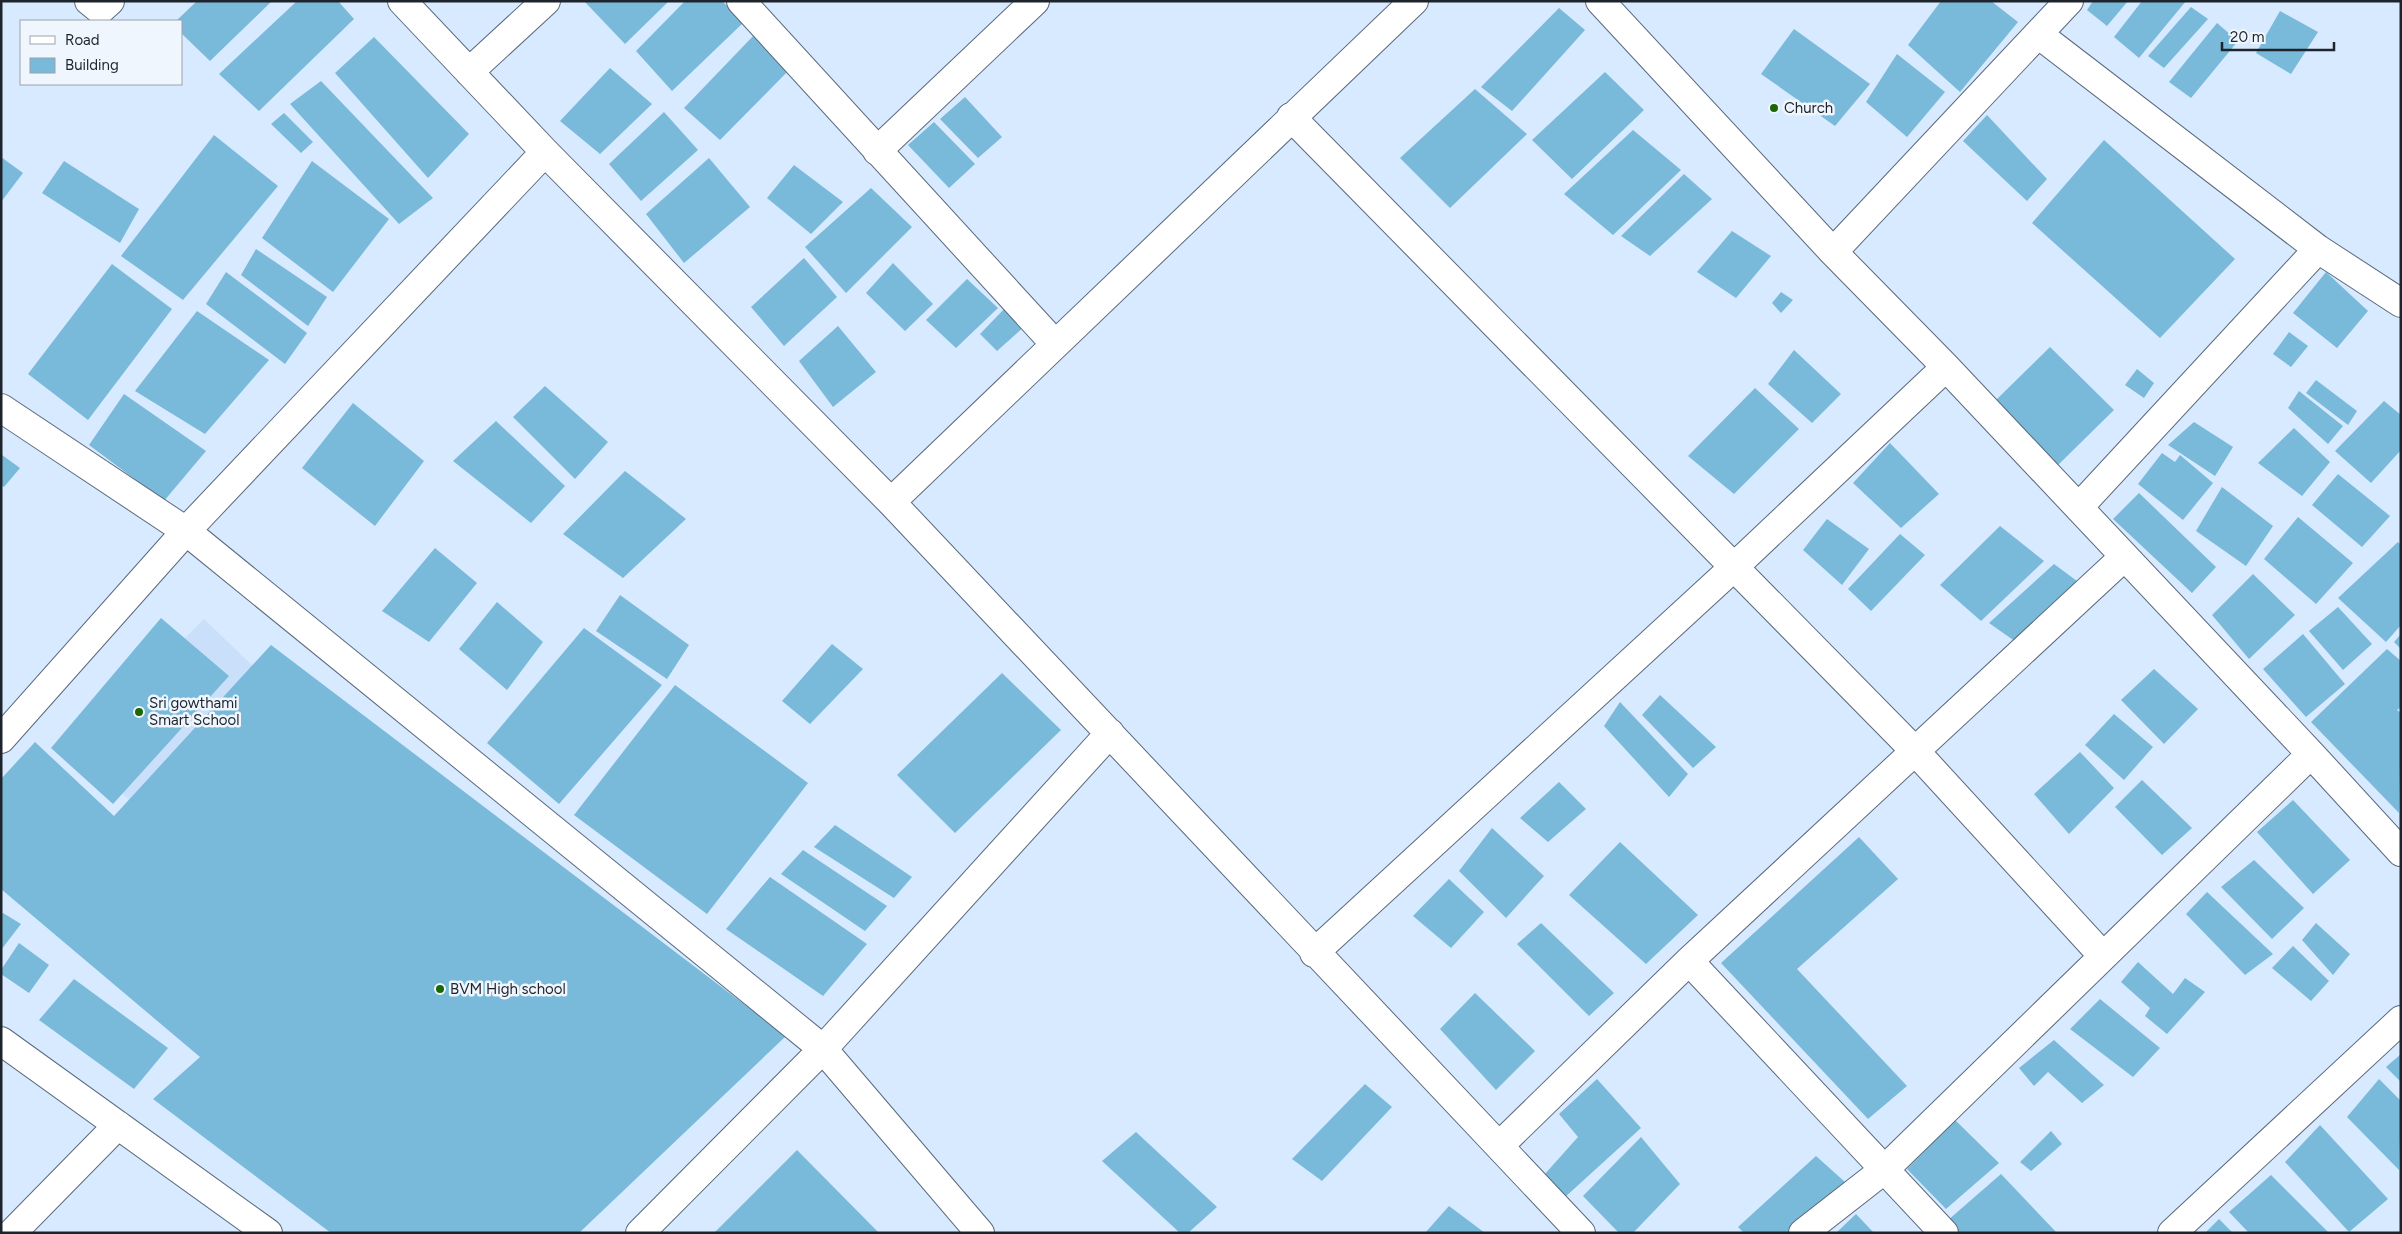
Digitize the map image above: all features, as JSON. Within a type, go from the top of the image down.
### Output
[{"type":"street","points":[[89,1],[100,10],[110,1]]},
{"type":"street","points":[[402,1],[545,152],[891,502],[1110,733],[1314,953],[1581,1233]]},
{"type":"street","points":[[469,72],[546,1]]},
{"type":"street","points":[[741,1],[1055,344]]},
{"type":"street","points":[[877,151],[1035,1]]},
{"type":"street","points":[[891,502],[1414,1]]},
{"type":"street","points":[[1600,1],[1833,252],[1946,367],[2398,845]]},
{"type":"street","points":[[1833,252],[2069,1]]},
{"type":"street","points":[[2038,34],[2318,249],[2401,303]]},
{"type":"street","points":[[1291,117],[1915,751],[2103,956]]},
{"type":"street","points":[[1,739],[186,531],[545,152]]},
{"type":"street","points":[[2079,507],[2318,249]]},
{"type":"street","points":[[1314,953],[1734,566],[1946,367]]},
{"type":"street","points":[[1,408],[186,531],[823,1049],[980,1233]]},
{"type":"street","points":[[1499,1146],[1689,961],[2124,556]]},
{"type":"street","points":[[640,1233],[823,1049],[1110,733]]},
{"type":"street","points":[[1803,1233],[1885,1169],[2311,754]]},
{"type":"street","points":[[1689,961],[1944,1233]]},
{"type":"street","points":[[2172,1233],[2401,1020]]},
{"type":"street","points":[[1,1041],[268,1233]]},
{"type":"street","points":[[12,1233],[118,1125]]},
{"type":"shaded area","points":[[204,619],[278,690],[152,818],[71,752]]},
{"type":"building","points":[[197,1],[272,1],[210,61],[182,34],[182,20],[177,20]]},
{"type":"building","points":[[297,1],[338,1],[354,19],[259,111],[219,74]]},
{"type":"building","points":[[584,1],[669,1],[625,44]]},
{"type":"building","points":[[685,1],[722,1],[744,22],[672,91],[636,51]]},
{"type":"building","points":[[1941,1],[1991,1],[2018,22],[1960,92],[1908,45]]},
{"type":"building","points":[[2093,1],[2128,1],[2107,26],[2087,10]]},
{"type":"building","points":[[2142,1],[2186,1],[2139,58],[2114,37]]},
{"type":"building","points":[[2191,7],[2208,19],[2164,68],[2148,56]]},
{"type":"building","points":[[1559,8],[1585,30],[1512,111],[1481,87]]},
{"type":"building","points":[[2280,11],[2318,32],[2291,74],[2256,53]]},
{"type":"building","points":[[2217,23],[2238,41],[2191,98],[2169,82]]},
{"type":"building","points":[[1794,29],[1870,84],[1835,126],[1761,74]]},
{"type":"building","points":[[756,33],[792,67],[720,140],[684,108]]},
{"type":"building","points":[[374,37],[469,134],[428,178],[335,73]]},
{"type":"building","points":[[1897,54],[1945,92],[1907,137],[1866,102]]},
{"type":"building","points":[[610,68],[652,104],[600,154],[560,121]]},
{"type":"building","points":[[1605,72],[1644,110],[1572,179],[1532,140]]},
{"type":"building","points":[[321,81],[433,198],[399,224],[290,104]]},
{"type":"building","points":[[1475,89],[1527,134],[1450,208],[1400,158]]},
{"type":"building","points":[[965,97],[1002,137],[978,158],[940,119]]},
{"type":"building","points":[[664,112],[698,150],[641,201],[609,164]]},
{"type":"building","points":[[284,113],[313,142],[301,153],[271,124]]},
{"type":"building","points":[[1987,115],[2047,179],[2027,201],[1963,141]]},
{"type":"building","points":[[934,122],[975,164],[949,188],[908,145]]},
{"type":"building","points":[[1633,130],[1681,170],[1613,235],[1564,194]]},
{"type":"building","points":[[214,135],[278,186],[183,300],[121,256]]},
{"type":"building","points":[[2104,140],[2235,259],[2160,338],[2032,223]]},
{"type":"building","points":[[1,157],[23,173],[1,202]]},
{"type":"building","points":[[709,158],[750,207],[684,263],[646,214]]},
{"type":"building","points":[[64,161],[139,209],[120,243],[42,193]]},
{"type":"building","points":[[312,161],[389,219],[333,292],[262,238]]},
{"type":"building","points":[[794,165],[843,202],[811,234],[767,198]]},
{"type":"building","points":[[1684,174],[1712,199],[1650,256],[1621,236]]},
{"type":"building","points":[[871,188],[912,227],[846,293],[805,247]]},
{"type":"building","points":[[1732,231],[1771,256],[1736,298],[1697,272]]},
{"type":"building","points":[[256,249],[327,297],[308,326],[241,275]]},
{"type":"building","points":[[804,258],[837,297],[784,346],[751,307]]},
{"type":"building","points":[[893,263],[933,304],[905,331],[866,293]]},
{"type":"building","points":[[112,264],[172,309],[88,420],[28,374]]},
{"type":"building","points":[[226,272],[307,333],[285,364],[206,304]]},
{"type":"building","points":[[2326,272],[2368,311],[2337,348],[2293,313]]},
{"type":"building","points":[[967,279],[998,308],[956,348],[926,320]]},
{"type":"building","points":[[1781,292],[1793,300],[1781,313],[1772,303]]},
{"type":"building","points":[[1007,306],[1026,325],[997,351],[980,334]]},
{"type":"building","points":[[197,311],[269,360],[205,434],[135,391]]},
{"type":"building","points":[[838,326],[876,372],[833,407],[799,361]]},
{"type":"building","points":[[2289,332],[2308,346],[2291,367],[2273,354]]},
{"type":"building","points":[[2050,347],[2114,410],[2058,465],[1996,400]]},
{"type":"building","points":[[1794,350],[1841,394],[1812,423],[1768,384]]},
{"type":"building","points":[[2137,369],[2154,383],[2144,398],[2125,385]]},
{"type":"building","points":[[2316,380],[2357,411],[2348,425],[2306,393]]},
{"type":"building","points":[[545,386],[608,442],[575,479],[513,417]]},
{"type":"building","points":[[1755,388],[1799,429],[1734,494],[1688,456]]},
{"type":"building","points":[[2299,391],[2343,426],[2328,444],[2288,408]]},
{"type":"building","points":[[124,394],[206,451],[164,501],[89,445]]},
{"type":"building","points":[[2384,401],[2401,415],[2401,450],[2371,483],[2335,451]]},
{"type":"building","points":[[353,403],[424,461],[375,526],[302,468]]},
{"type":"building","points":[[496,421],[565,486],[531,523],[453,461]]},
{"type":"building","points":[[2194,422],[2233,447],[2215,476],[2168,445]]},
{"type":"building","points":[[2294,428],[2330,462],[2302,496],[2258,463]]},
{"type":"building","points":[[1890,443],[1939,494],[1901,528],[1853,483]]},
{"type":"building","points":[[2162,453],[2175,462],[2180,455],[2213,483],[2183,520],[2138,484]]},
{"type":"building","points":[[2,455],[20,468],[4,487],[1,485]]},
{"type":"building","points":[[625,471],[686,519],[623,578],[563,534]]},
{"type":"building","points":[[2338,474],[2390,516],[2362,547],[2312,505]]},
{"type":"building","points":[[2222,487],[2273,526],[2246,566],[2196,531]]},
{"type":"building","points":[[2139,493],[2216,567],[2192,593],[2113,519]]},
{"type":"building","points":[[2298,517],[2353,563],[2316,604],[2264,559]]},
{"type":"building","points":[[1827,519],[1869,549],[1842,585],[1803,550]]},
{"type":"building","points":[[2000,526],[2044,561],[1981,621],[1940,585]]},
{"type":"building","points":[[1900,534],[1925,555],[1871,611],[1848,589]]},
{"type":"building","points":[[2398,542],[2401,545],[2401,625],[2386,642],[2338,598]]},
{"type":"building","points":[[435,548],[477,583],[429,642],[382,611]]},
{"type":"building","points":[[2054,564],[2081,584],[2016,642],[1989,623]]},
{"type":"building","points":[[2253,574],[2295,615],[2249,659],[2212,615]]},
{"type":"building","points":[[620,595],[689,645],[667,679],[596,631]]},
{"type":"building","points":[[497,602],[543,642],[507,690],[459,649]]},
{"type":"building","points":[[2338,607],[2372,644],[2343,670],[2309,631]]},
{"type":"building","name":"Sri gowthami Smart School","points":[[161,618],[229,676],[113,804],[51,748]]},
{"type":"building","points":[[584,628],[662,685],[559,804],[487,743]]},
{"type":"building","points":[[2303,634],[2345,684],[2306,717],[2263,669]]},
{"type":"building","points":[[2401,634],[2401,649],[2394,642]]},
{"type":"building","points":[[832,644],[863,669],[810,724],[782,701]]},
{"type":"building","points":[[271,645],[786,1036],[579,1233],[331,1233],[153,1099],[200,1057],[1,889],[1,779],[35,742],[114,816]]},
{"type":"building","points":[[2387,649],[2401,661],[2401,707],[2397,710],[2401,713],[2399,813],[2311,722]]},
{"type":"building","points":[[2154,669],[2198,709],[2164,744],[2121,700]]},
{"type":"building","points":[[1002,673],[1061,730],[955,833],[897,775]]},
{"type":"building","points":[[675,685],[808,783],[707,914],[574,815]]},
{"type":"building","points":[[1660,695],[1716,747],[1693,768],[1642,715]]},
{"type":"building","points":[[1620,702],[1688,774],[1669,797],[1604,726]]},
{"type":"building","points":[[2114,714],[2153,747],[2124,780],[2085,745]]},
{"type":"building","points":[[2080,752],[2114,788],[2069,834],[2034,794]]},
{"type":"building","points":[[2142,780],[2192,828],[2162,855],[2115,807]]},
{"type":"building","points":[[1559,782],[1586,809],[1548,842],[1520,818]]},
{"type":"building","points":[[2293,800],[2350,860],[2313,894],[2257,832]]},
{"type":"building","points":[[835,825],[912,877],[894,898],[814,847]]},
{"type":"building","points":[[1492,828],[1544,876],[1506,918],[1459,871]]},
{"type":"building","points":[[1859,837],[1898,879],[1797,969],[1907,1086],[1868,1119],[1721,963]]},
{"type":"building","points":[[1620,842],[1698,915],[1646,964],[1569,895]]},
{"type":"building","points":[[803,850],[887,906],[865,931],[781,874]]},
{"type":"building","points":[[2254,860],[2304,908],[2272,939],[2221,887]]},
{"type":"building","points":[[770,877],[867,944],[823,996],[726,929]]},
{"type":"building","points":[[1449,879],[1484,912],[1451,948],[1413,916]]},
{"type":"building","points":[[2207,892],[2273,954],[2245,975],[2186,914]]},
{"type":"building","points":[[3,913],[21,924],[1,950],[1,915]]},
{"type":"building","points":[[1541,923],[1614,993],[1589,1016],[1517,944]]},
{"type":"building","points":[[2316,923],[2350,954],[2333,975],[2302,940]]},
{"type":"building","points":[[19,943],[49,965],[29,993],[1,974],[1,970]]},
{"type":"building","points":[[2293,946],[2329,981],[2311,1001],[2272,968]]},
{"type":"building","points":[[2138,962],[2173,994],[2185,978],[2205,992],[2167,1034],[2145,1016],[2150,1008],[2121,982]]},
{"type":"building","points":[[74,979],[168,1048],[134,1089],[39,1020]]},
{"type":"building","points":[[1475,993],[1535,1051],[1496,1090],[1440,1029]]},
{"type":"building","points":[[2100,999],[2160,1048],[2133,1077],[2070,1029]]},
{"type":"building","points":[[2054,1040],[2104,1085],[2082,1103],[2048,1072],[2034,1086],[2019,1068]]},
{"type":"building","points":[[2401,1054],[2401,1082],[2386,1067]]},
{"type":"building","points":[[1597,1079],[1641,1128],[1564,1198],[1544,1175],[1578,1137],[1559,1114]]},
{"type":"building","points":[[2379,1079],[2401,1101],[2399,1170],[2347,1117]]},
{"type":"building","points":[[1365,1084],[1392,1107],[1322,1181],[1292,1159]]},
{"type":"building","points":[[1955,1120],[1999,1163],[1946,1209],[1907,1169]]},
{"type":"building","points":[[2320,1125],[2388,1199],[2349,1232],[2285,1162]]},
{"type":"building","points":[[2051,1131],[2062,1144],[2031,1171],[2020,1162]]},
{"type":"building","points":[[1136,1132],[1217,1207],[1188,1233],[1180,1233],[1102,1161]]},
{"type":"building","points":[[1641,1137],[1680,1184],[1633,1233],[1619,1233],[1583,1196]]},
{"type":"building","points":[[797,1150],[879,1233],[714,1233]]},
{"type":"building","points":[[1816,1156],[1845,1182],[1788,1233],[1744,1233],[1738,1227]]},
{"type":"building","points":[[2001,1174],[2057,1233],[1958,1233],[1947,1221]]},
{"type":"building","points":[[2271,1175],[2329,1233],[2249,1233],[2229,1212]]},
{"type":"building","points":[[1449,1206],[1485,1233],[1425,1233]]},
{"type":"building","points":[[1856,1214],[1874,1233],[1836,1233]]},
{"type":"building","points":[[2219,1219],[2233,1233],[2205,1233]]},
{"type":"place","name":"Church","points":[[1774,108]]},
{"type":"place","name":"Sri gowthami Smart School","points":[[139,712]]},
{"type":"place","name":"BVM High school","points":[[440,989]]}]
